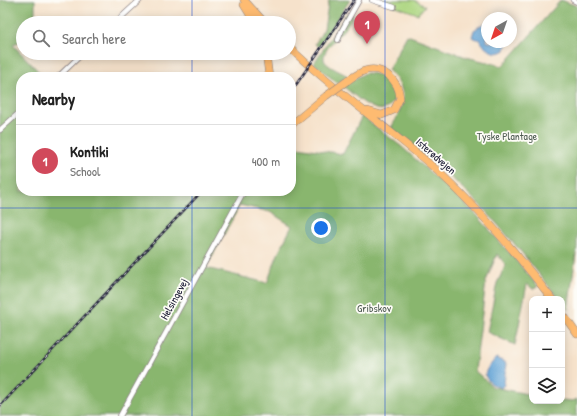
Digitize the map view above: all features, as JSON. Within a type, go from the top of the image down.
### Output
[{"type":"highway","points":[[240,0],[250,16]]},
{"type":"highway","points":[[244,0],[259,16]]},
{"type":"highway","points":[[296,48],[335,84],[339,87],[369,111],[382,115],[388,114],[398,104],[400,91],[387,74],[373,70],[365,70],[347,81],[339,87],[326,96],[296,120]]},
{"type":"highway","name":"Isterødvejen","points":[[296,53],[338,91],[425,161],[464,196],[493,226],[550,296]]},
{"type":"highway","points":[[267,60],[268,72]]},
{"type":"highway","points":[[565,317],[577,334]]},
{"type":"street","points":[[123,16],[140,0]]},
{"type":"street","points":[[338,40],[359,0]]},
{"type":"street","points":[[372,0],[394,8]]},
{"type":"street","points":[[573,0],[577,2]]},
{"type":"street","points":[[63,72],[76,60]]},
{"type":"street","points":[[0,130],[16,116]]},
{"type":"street","name":"Helsingevej","points":[[120,416],[241,196]]},
{"type":"green space","name":"Gribskov","points":[[0,0],[35,0],[35,16],[16,16],[16,43],[13,45],[16,48],[16,60],[28,60],[39,72],[16,72],[16,196],[296,196],[296,147],[343,154],[362,116],[402,147],[475,213],[538,286],[533,289],[527,284],[515,345],[487,332],[497,283],[506,265],[497,254],[486,281],[475,371],[493,387],[529,394],[529,404],[565,404],[565,400],[573,401],[577,399],[577,416],[0,416]],"holes":[[[240,205],[270,212],[292,226],[278,254],[267,283],[206,268]]]},
{"type":"green space","points":[[329,0],[350,0],[319,47],[315,44],[324,29]]},
{"type":"green space","points":[[378,0],[414,0],[425,6],[418,14]]},
{"type":"green space","name":"Tyske Plantage","points":[[561,0],[577,6],[577,247],[568,310],[565,306],[565,296],[557,296],[519,249],[479,204],[436,165],[391,128],[402,105],[403,98],[400,84],[388,70],[407,35],[466,57],[503,66]]},
{"type":"green space","points":[[347,13],[353,15],[347,26],[326,50],[324,55],[326,63],[348,76],[337,83],[314,63]]},
{"type":"green space","points":[[365,73],[375,74],[384,78],[394,88],[396,93],[392,103],[386,108],[379,109],[364,103],[343,86]]},
{"type":"water","points":[[481,26],[481,41],[472,37],[474,30]]},
{"type":"water","points":[[487,48],[506,48],[502,52],[498,53]]},
{"type":"water","points":[[496,358],[506,363],[504,385],[501,388],[491,383],[485,374]]},
{"type":"railway","points":[[296,85],[354,0]]},
{"type":"railway","points":[[0,406],[197,196]]},
{"type":"place","name":"Kontiki","points":[[367,44]]}]
